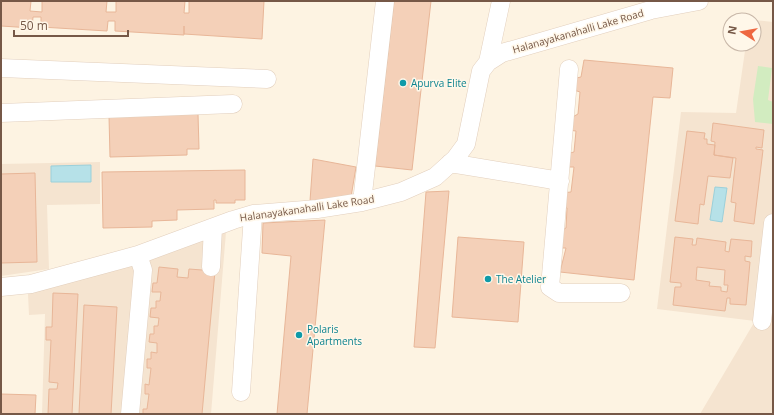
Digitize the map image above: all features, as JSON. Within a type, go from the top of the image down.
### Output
[{"type":"street","points":[[362,202],[385,1]]},
{"type":"street","points":[[488,62],[501,1]]},
{"type":"street","name":"Halanayakanahalli Lake Road","points":[[1,287],[31,284],[138,255],[253,214],[317,209],[362,202],[400,192],[435,177],[455,159],[466,144],[475,96],[482,71],[488,62],[502,52],[651,10],[700,1]]},
{"type":"street","points":[[1,68],[267,79]]},
{"type":"street","points":[[569,69],[550,287],[559,293],[621,293]]},
{"type":"street","points":[[1,113],[233,104]]},
{"type":"street","points":[[450,163],[560,181]]},
{"type":"street","points":[[240,392],[253,214]]},
{"type":"street","points":[[762,321],[773,223]]},
{"type":"street","points":[[211,267],[213,228]]},
{"type":"street","points":[[130,414],[143,270],[138,255]]},
{"type":"shaded area","points":[[762,21],[773,22],[773,414],[700,414],[755,321],[657,309],[681,112],[736,113],[745,52],[762,52]]},
{"type":"shaded area","points":[[100,162],[100,204],[47,205],[49,269],[1,276],[1,164]]},
{"type":"shaded area","points":[[226,232],[211,414],[42,414],[45,314],[29,315],[28,294]]},
{"type":"green space","points":[[758,66],[772,68],[768,100],[773,102],[773,124],[755,122],[753,99]]},
{"type":"water","points":[[91,165],[91,182],[51,182],[51,166]]},
{"type":"water","points":[[715,187],[727,188],[722,222],[710,220]]},
{"type":"building","points":[[1,1],[31,1],[30,11],[42,12],[42,1],[107,1],[106,12],[116,12],[116,1],[185,1],[184,13],[189,13],[189,1],[264,1],[262,39],[115,31],[115,21],[108,21],[107,31],[41,27],[41,17],[33,17],[32,28],[1,26]]},
{"type":"building","name":"Apurva Elite","points":[[394,1],[431,1],[412,170],[375,166]]},
{"type":"building","points":[[584,60],[673,68],[670,98],[653,97],[634,280],[560,272],[566,248],[556,248],[556,233],[566,228],[567,208],[560,207],[561,193],[571,192],[574,167],[564,167],[566,154],[574,152],[576,131],[568,130],[569,119],[578,114],[580,92],[571,89],[572,79],[581,77]]},
{"type":"building","points":[[198,114],[199,149],[187,149],[187,155],[110,157],[109,116]]},
{"type":"building","points":[[713,123],[764,130],[762,148],[756,147],[756,149],[763,150],[754,224],[734,221],[736,203],[731,202],[736,158],[714,155],[715,142],[711,141]]},
{"type":"building","points":[[687,131],[705,133],[704,139],[707,139],[707,144],[715,145],[714,155],[733,158],[730,178],[708,176],[704,205],[700,204],[698,224],[675,221]]},
{"type":"building","points":[[313,159],[356,167],[351,197],[310,201]]},
{"type":"building","points":[[245,170],[245,200],[235,200],[235,203],[216,203],[216,200],[214,200],[214,209],[177,210],[177,220],[152,221],[152,227],[103,228],[102,172]]},
{"type":"building","points":[[35,173],[37,262],[1,263],[1,174]]},
{"type":"building","points":[[449,191],[435,348],[414,347],[426,192]]},
{"type":"building","name":"Polaris Apartments","points":[[325,220],[307,414],[277,414],[291,256],[262,253],[263,223]]},
{"type":"building","name":"The Atelier","points":[[458,237],[524,242],[518,322],[452,317]]},
{"type":"building","points":[[675,237],[693,239],[692,245],[696,245],[697,238],[726,242],[725,251],[729,252],[731,239],[752,241],[751,257],[745,256],[745,261],[750,262],[746,305],[730,304],[730,298],[727,298],[725,311],[673,305],[675,287],[681,287],[681,283],[670,282]],"holes":[[[697,267],[725,270],[724,285],[728,285],[727,292],[721,291],[721,287],[709,286],[710,282],[696,280]]]},
{"type":"building","points":[[159,267],[178,269],[177,277],[188,278],[189,269],[215,271],[202,414],[143,414],[143,409],[147,409],[149,394],[145,394],[145,384],[149,385],[151,368],[147,368],[147,359],[151,359],[151,352],[157,353],[157,343],[149,342],[150,334],[154,334],[154,326],[158,326],[159,318],[150,317],[151,308],[156,308],[156,301],[160,301],[161,292],[152,292],[153,283],[157,283]]},
{"type":"building","points":[[53,293],[78,294],[72,414],[48,414],[49,389],[57,389],[58,383],[49,382],[51,340],[46,340],[46,327],[52,327]]},
{"type":"building","points":[[84,305],[117,307],[111,414],[79,414]]},
{"type":"building","points":[[1,394],[36,395],[35,414],[1,414]]},
{"type":"place","name":"Apurva Elite","points":[[403,83]]},
{"type":"place","name":"The Atelier","points":[[488,279]]},
{"type":"place","name":"Polaris Apartments","points":[[299,335]]}]
